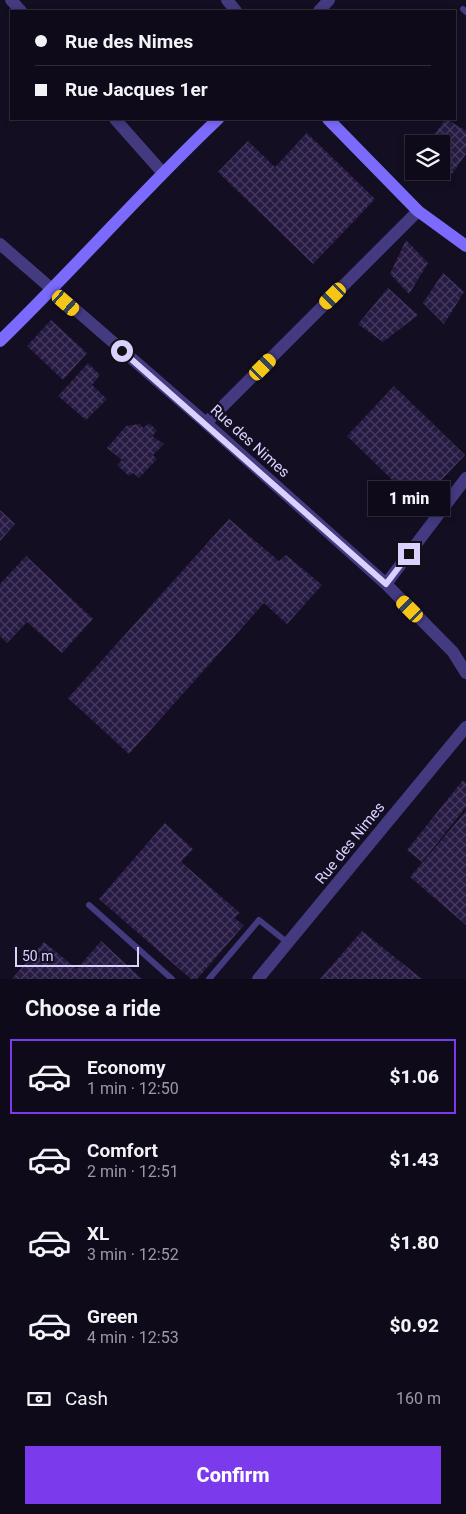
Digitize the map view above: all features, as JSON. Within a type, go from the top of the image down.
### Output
[{"type":"street","points":[[11,0],[19,10]]},
{"type":"street","points":[[227,0],[235,10]]},
{"type":"street","points":[[320,10],[329,0]]},
{"type":"street","points":[[116,120],[162,172]]},
{"type":"street","points":[[0,341],[52,290],[162,172],[217,120]]},
{"type":"street","points":[[329,120],[418,211],[466,246]]},
{"type":"street","points":[[206,423],[418,211]]},
{"type":"street","name":"Rue des Nimes","points":[[0,244],[206,423],[386,584],[453,652],[466,673]]},
{"type":"street","points":[[386,584],[466,478]]},
{"type":"street","name":"Rue des Nimes","points":[[258,979],[466,727]]},
{"type":"lane","points":[[89,905],[172,979]]},
{"type":"lane","points":[[209,979],[259,920],[288,943]]},
{"type":"building","points":[[445,120],[466,131],[466,154],[452,174],[450,172],[450,135],[434,135]]},
{"type":"building","points":[[307,133],[375,199],[313,264],[218,172],[248,141],[275,167]]},
{"type":"building","points":[[406,240],[428,263],[409,294],[390,274]]},
{"type":"building","points":[[443,273],[464,292],[444,324],[423,303]]},
{"type":"building","points":[[388,288],[418,315],[383,342],[358,324]]},
{"type":"building","points":[[51,320],[87,353],[63,380],[27,346]]},
{"type":"building","points":[[88,363],[100,375],[92,385],[107,399],[86,420],[58,396]]},
{"type":"building","points":[[394,386],[465,455],[418,505],[347,436]]},
{"type":"building","points":[[149,423],[157,431],[152,436],[164,444],[153,455],[157,459],[139,478],[133,473],[129,476],[117,465],[122,460],[107,448],[126,426],[140,424],[143,428]]},
{"type":"building","points":[[0,510],[15,524],[0,541]]},
{"type":"building","points":[[229,519],[279,561],[286,555],[322,585],[287,624],[264,603],[129,754],[68,698]]},
{"type":"building","points":[[26,556],[93,619],[62,653],[27,622],[7,643],[0,636],[0,584]]},
{"type":"building","points":[[463,780],[466,783],[466,807],[422,862],[407,850]]},
{"type":"building","points":[[466,811],[466,925],[410,877]]},
{"type":"building","points":[[165,823],[193,849],[181,862],[240,913],[234,918],[244,925],[197,979],[191,979],[99,899]]},
{"type":"building","points":[[362,931],[422,979],[320,979]]},
{"type":"building","points":[[101,941],[142,979],[12,979],[44,942],[77,969]]},
{"type":"route","points":[[122,351],[206,423],[386,584],[409,554]]}]
